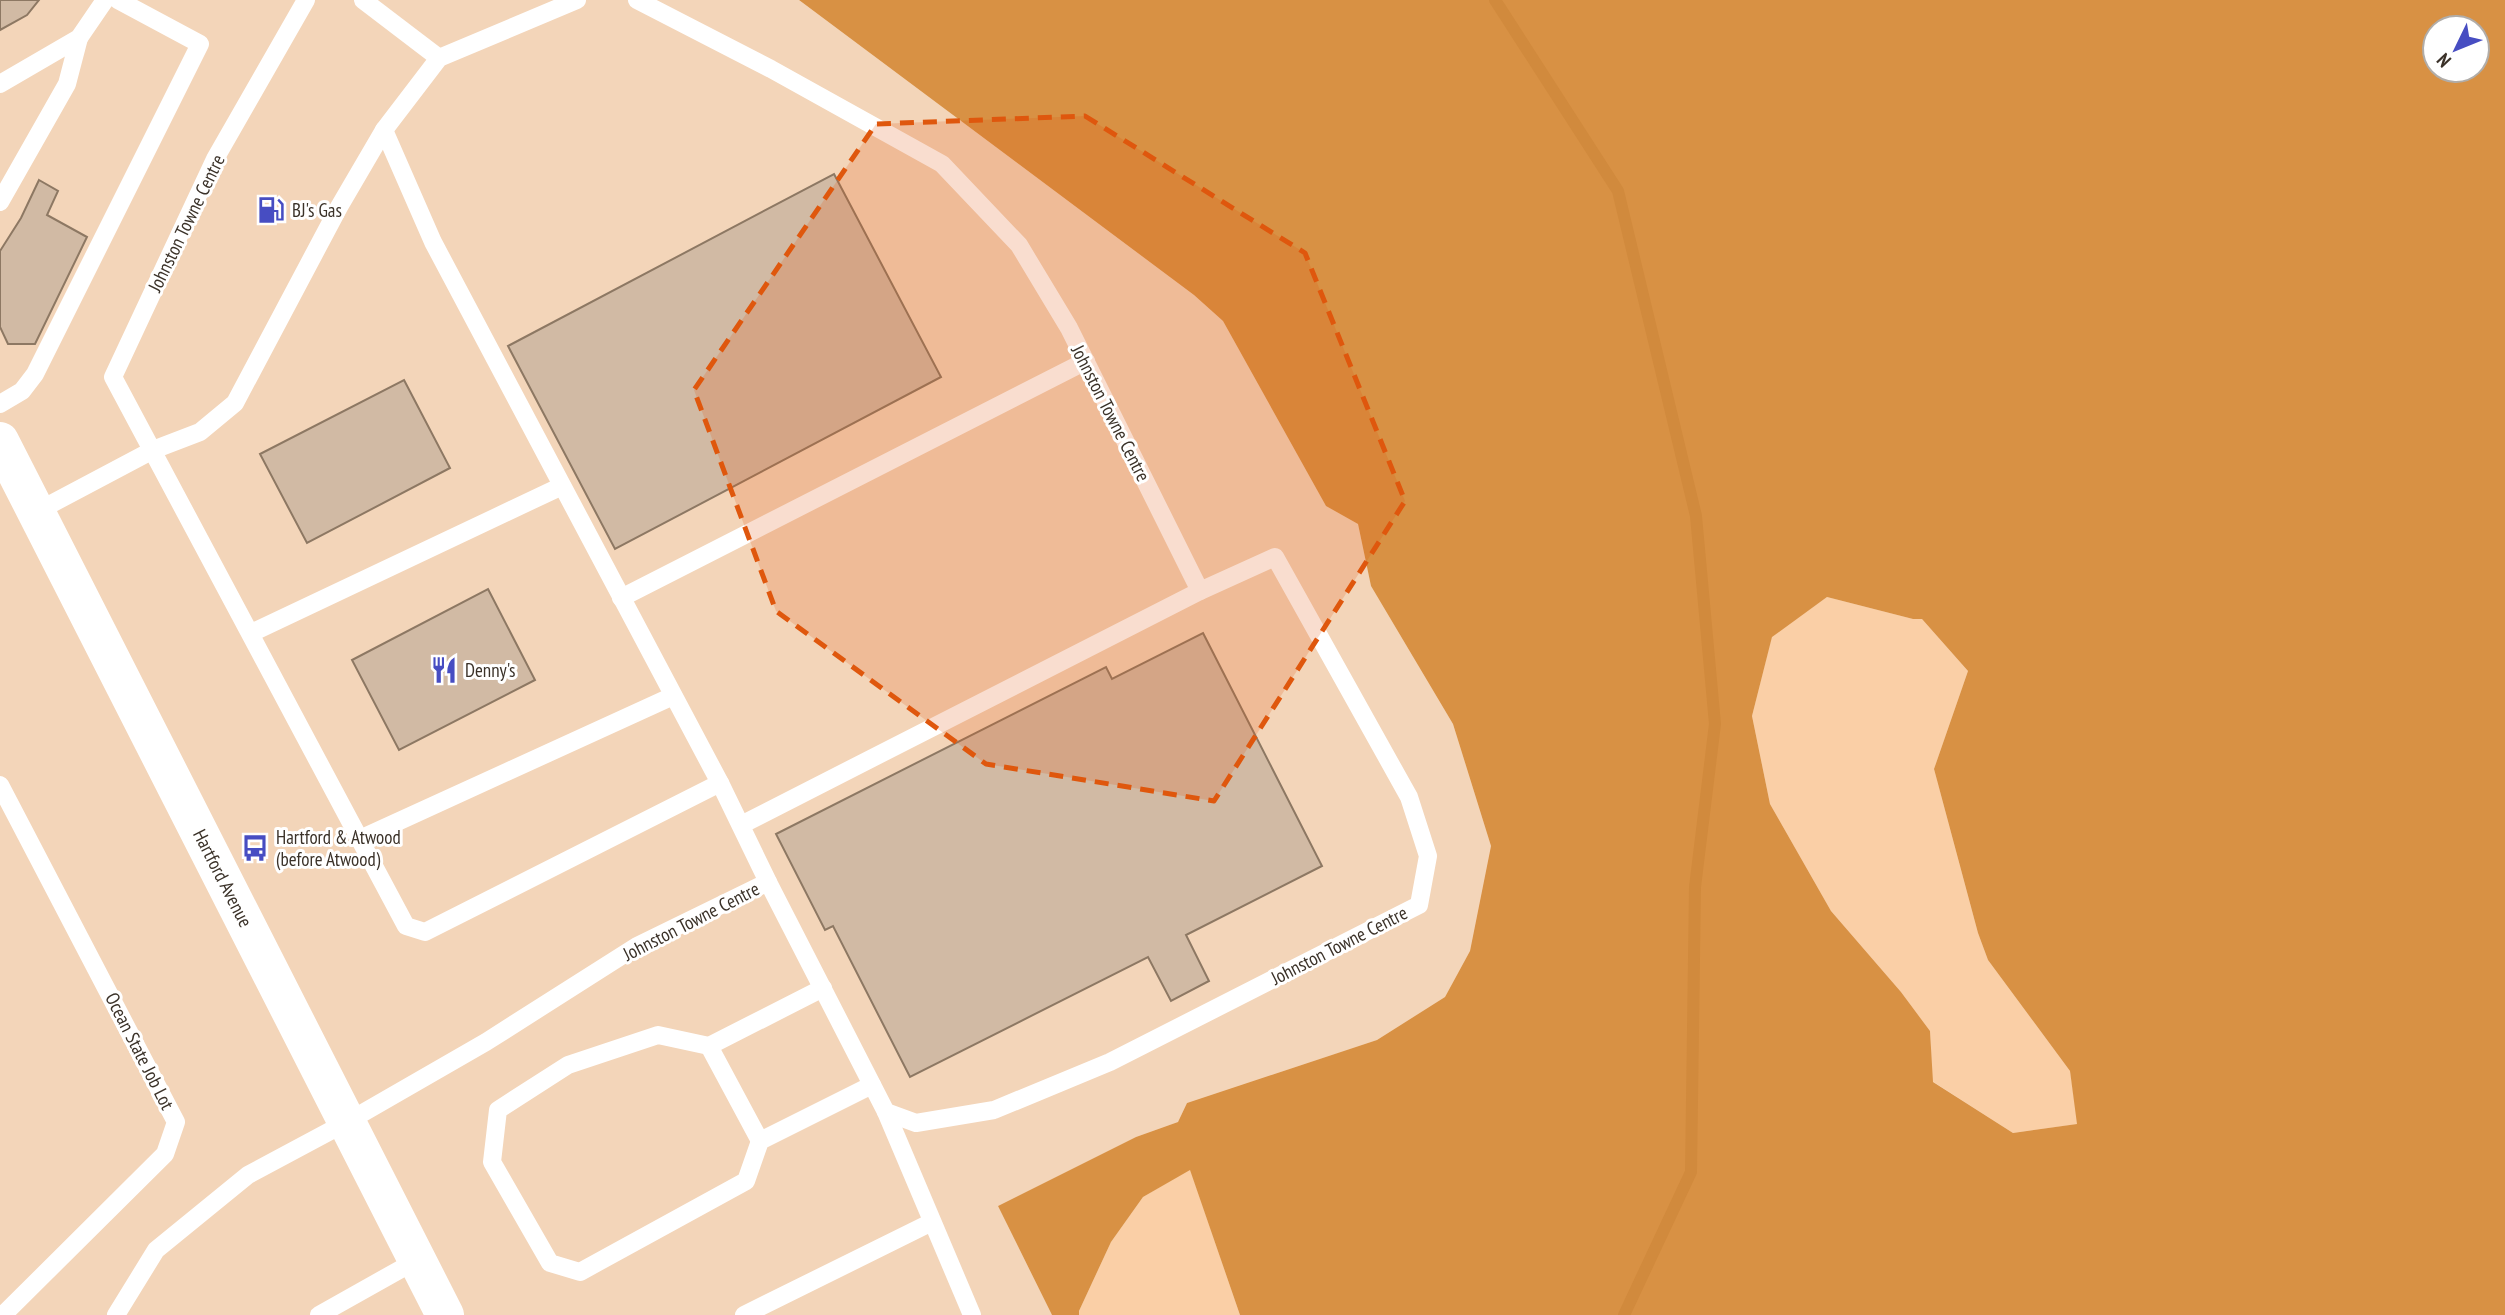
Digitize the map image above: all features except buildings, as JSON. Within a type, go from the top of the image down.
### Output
[{"type":"main road","name":"Hartford Avenue","points":[[0,441],[444,1315]]},
{"type":"lane","points":[[0,202],[67,84],[79,38],[105,0]]},
{"type":"lane","points":[[0,404],[22,391],[34,374],[200,44],[118,0]]},
{"type":"lane","name":"Johnston Towne Centre","points":[[153,450],[113,377],[215,159],[306,0]]},
{"type":"lane","points":[[363,0],[439,58]]},
{"type":"lane","points":[[36,512],[153,450],[200,432],[235,403],[339,207],[384,130],[439,58],[577,0]]},
{"type":"lane","name":"Johnston Towne Centre","points":[[347,1122],[486,1042],[637,946],[768,881],[886,1112],[916,1123],[995,1110],[1110,1062],[1419,905],[1428,856],[1409,797],[1275,558],[1200,591],[1086,361],[1019,245],[942,164],[771,69],[637,0]]},
{"type":"lane","points":[[0,84],[79,38]]},
{"type":"lane","points":[[384,130],[433,242],[720,783],[768,881]]},
{"type":"lane","points":[[621,598],[1086,361]]},
{"type":"lane","points":[[153,450],[406,926],[425,932],[720,783]]},
{"type":"lane","points":[[251,633],[562,486]]},
{"type":"lane","points":[[740,825],[1200,591]]},
{"type":"lane","points":[[360,839],[673,696]]},
{"type":"lane","name":"Ocean State Job Lot","points":[[0,785],[176,1122],[165,1154],[3,1315]]},
{"type":"lane","points":[[822,988],[709,1046],[658,1035],[568,1065],[498,1110],[492,1162],[550,1263],[580,1272],[746,1181],[760,1141],[873,1085]]},
{"type":"lane","points":[[709,1046],[760,1141]]},
{"type":"lane","points":[[886,1112],[972,1315]]},
{"type":"lane","points":[[116,1315],[156,1250],[248,1175],[347,1122]]},
{"type":"lane","points":[[744,1315],[932,1222]]},
{"type":"lane","points":[[318,1315],[417,1260]]},
{"type":"highlighted area","points":[[1085,116],[1305,253],[1405,501],[1214,801],[986,764],[776,611],[694,390],[876,124]]},
{"type":"shaded area","points":[[0,0],[799,0],[1194,295],[1223,321],[1326,506],[1358,524],[1371,586],[1453,724],[1491,846],[1470,951],[1445,997],[1377,1040],[1187,1103],[1178,1122],[1136,1137],[998,1206],[1052,1315],[0,1315]]},
{"type":"shaded area","points":[[799,0],[2505,0],[2505,1315],[1240,1315],[1190,1170],[1143,1197],[1111,1242],[1079,1315],[1052,1315],[998,1206],[1136,1137],[1178,1122],[1187,1103],[1377,1040],[1445,997],[1470,951],[1491,846],[1453,724],[1371,586],[1358,524],[1326,506],[1223,321],[1194,295]],"holes":[[[1827,597],[1922,619],[1968,671],[1934,769],[1978,933],[1988,960],[2070,1071],[2077,1124],[2013,1133],[1933,1082],[1930,1031],[1901,992],[1831,911],[1770,804],[1752,716],[1772,637]]]},
{"type":"shaded area","points":[[1827,597],[1922,619],[1968,671],[1934,769],[1978,933],[1988,960],[2070,1071],[2078,1124],[2013,1133],[1932,1081],[1930,1031],[1901,992],[1831,911],[1770,804],[1752,716],[1772,636]]},
{"type":"shaded area","points":[[1190,1169],[1240,1315],[1079,1315],[1111,1242],[1143,1197]]},
{"type":"waterway","points":[[1495,0],[1618,191],[1696,516],[1715,724],[1695,887],[1691,1172],[1624,1315]]},
{"type":"place","name":"BJ's Gas","points":[[271,210]]},
{"type":"place","name":"Denny's","points":[[444,670]]},
{"type":"place","name":"Hartford & Atwood (before Atwood)","points":[[255,848]]}]
